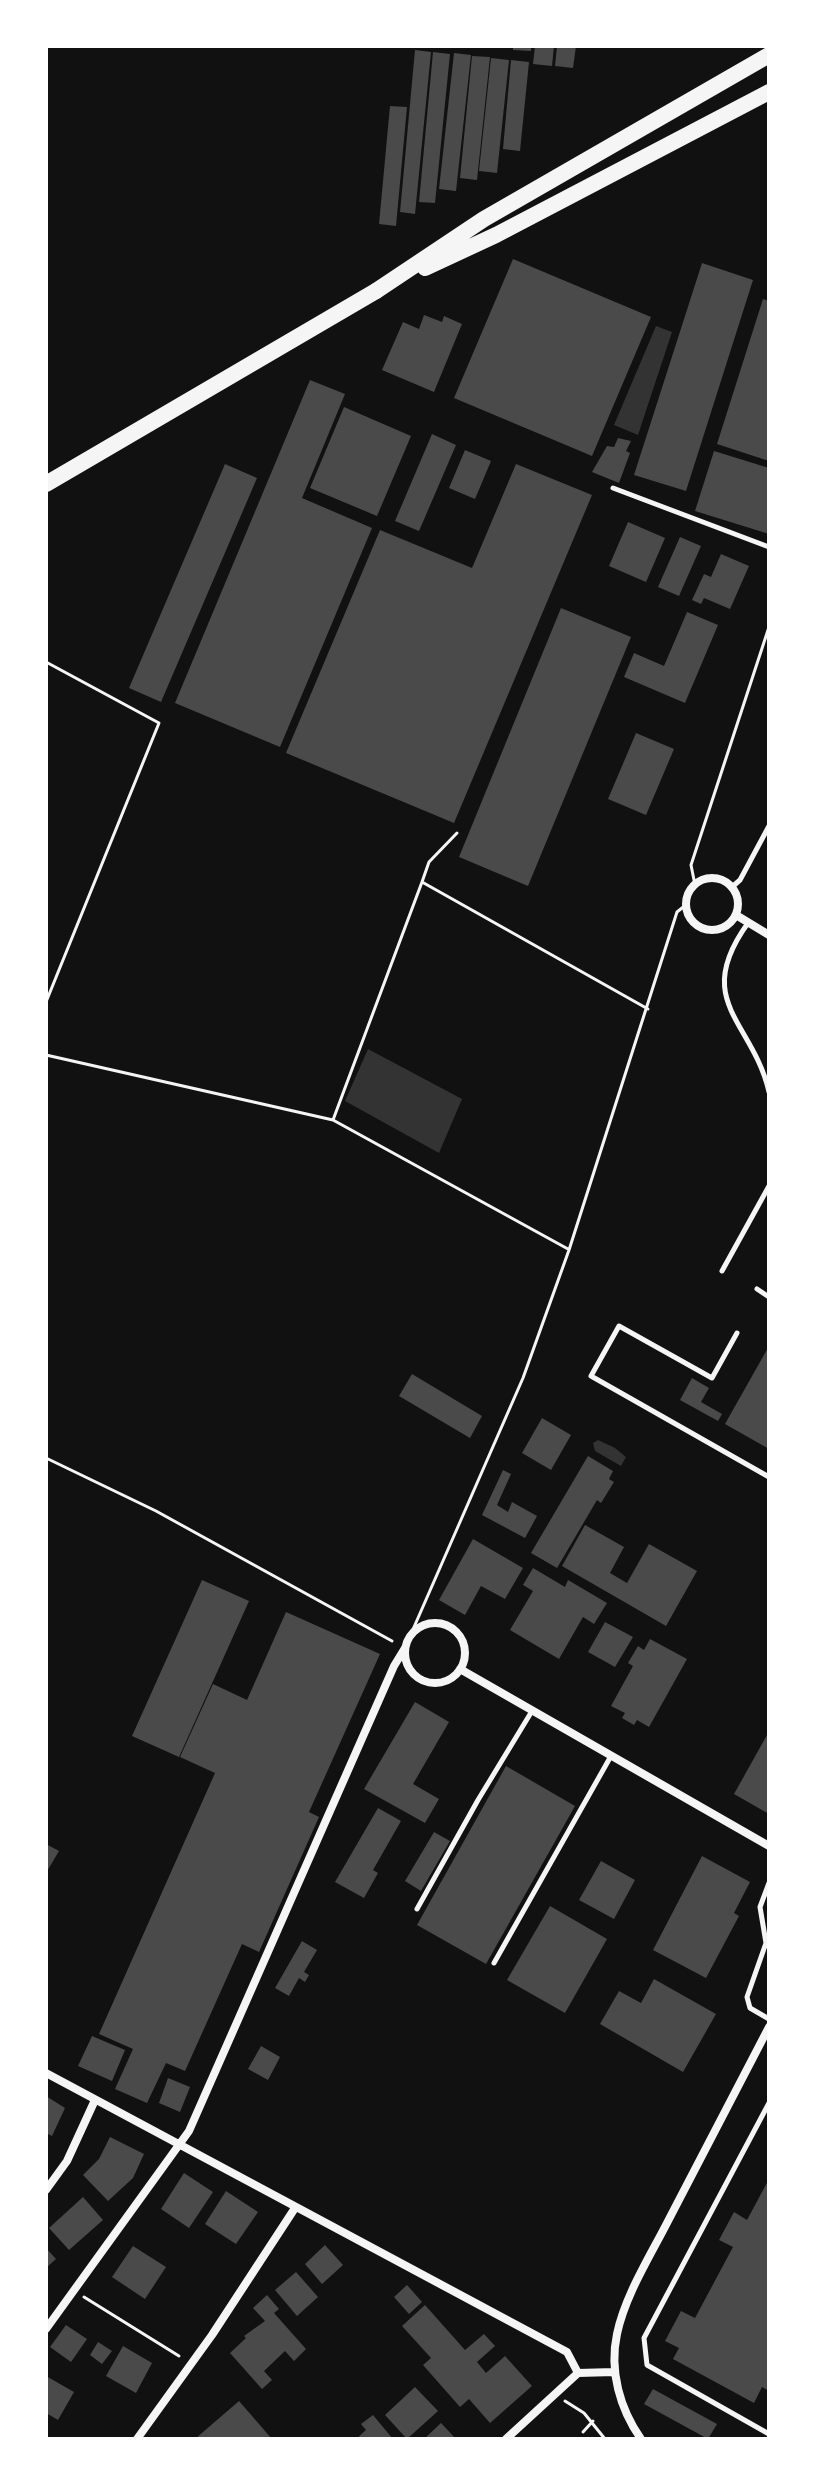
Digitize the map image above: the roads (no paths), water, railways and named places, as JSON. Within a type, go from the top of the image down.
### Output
[{"type":"main road","points":[[46,484],[376,291],[484,219],[769,55]]},
{"type":"main road","points":[[376,291],[509,228],[769,92]]},
{"type":"street","points":[[717,878],[732,887],[738,903],[736,915],[729,924],[718,929],[707,929],[696,924],[689,915],[687,904],[695,885],[705,879],[717,878]]},
{"type":"street","points":[[736,915],[769,935]]},
{"type":"street","points":[[46,2329],[189,2131],[394,1666],[411,1634],[421,1626],[433,1623],[446,1625],[457,1632],[463,1643],[464,1656],[460,1669],[451,1678],[438,1683],[425,1682],[414,1675],[407,1664],[405,1648]]},
{"type":"street","points":[[460,1669],[769,1846]]},
{"type":"street","points":[[641,2439],[630,2423],[614,2372],[617,2334],[635,2285],[769,2027]]},
{"type":"street","points":[[46,2073],[567,2352],[578,2373]]},
{"type":"street","points":[[46,2190],[67,2161],[95,2100]]},
{"type":"street","points":[[137,2439],[192,2363],[295,2208]]},
{"type":"street","points":[[506,2439],[578,2373],[614,2372]]},
{"type":"lane","points":[[613,488],[769,547]]},
{"type":"lane","points":[[732,887],[740,880],[769,826]]},
{"type":"lane","points":[[748,923],[734,943],[725,964],[725,989],[732,1013],[766,1079],[769,1092]]},
{"type":"lane","points":[[722,1271],[769,1186]]},
{"type":"lane","points":[[757,1289],[769,1297]]},
{"type":"lane","points":[[737,1333],[712,1378],[619,1326],[591,1376],[769,1477]]},
{"type":"lane","points":[[417,1909],[478,1800],[533,1711]]},
{"type":"lane","points":[[494,1963],[611,1755]]},
{"type":"lane","points":[[769,1883],[760,1907],[766,1943],[747,1997],[750,2008],[769,2019]]},
{"type":"lane","points":[[768,2432],[647,2365],[644,2338],[769,2103]]}]
